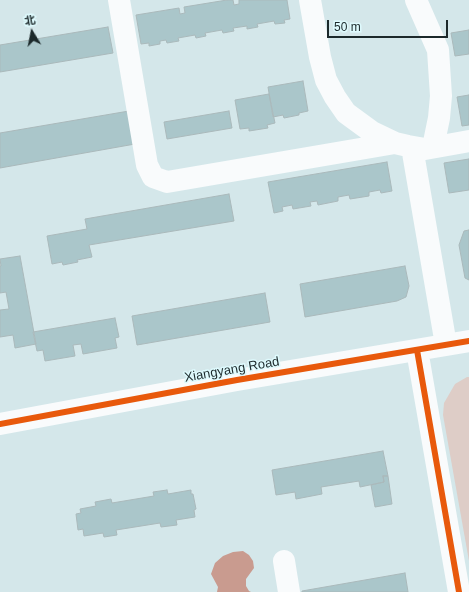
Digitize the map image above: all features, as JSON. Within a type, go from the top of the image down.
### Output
[{"type":"street","points":[[119,0],[147,165],[153,177],[167,182],[413,146],[469,141]]},
{"type":"street","points":[[310,0],[320,57],[326,80],[335,98],[346,113],[372,132],[413,146]]},
{"type":"street","points":[[413,146],[439,118],[441,96],[438,50],[416,0]]},
{"type":"street","points":[[413,146],[446,345]]},
{"type":"street","name":"Xiangyang Road","points":[[0,424],[237,380],[469,341]]},
{"type":"street","points":[[417,350],[459,592]]},
{"type":"street","points":[[284,561],[289,592]]},
{"type":"shaded area","points":[[469,377],[469,561],[443,415],[444,403],[455,384]]},
{"type":"shaded area","points":[[243,551],[249,555],[253,561],[254,568],[246,579],[246,586],[251,592],[217,592],[218,587],[211,574],[215,563],[223,556],[233,552]]},
{"type":"building","points":[[233,0],[234,5],[239,4],[239,0],[287,0],[290,19],[284,20],[285,23],[275,24],[274,21],[257,24],[258,27],[247,29],[247,26],[233,28],[234,31],[223,33],[222,30],[205,33],[206,36],[196,38],[195,35],[178,38],[179,41],[167,43],[166,40],[160,41],[160,44],[149,46],[149,43],[141,44],[136,15],[179,8],[180,14],[185,13],[184,7]]},
{"type":"building","points":[[108,27],[113,53],[0,72],[0,45]]},
{"type":"building","points":[[469,30],[469,54],[455,56],[451,33]]},
{"type":"building","points":[[303,81],[308,111],[299,113],[299,115],[284,118],[283,115],[273,117],[268,87]]},
{"type":"building","points":[[269,94],[275,123],[267,125],[268,128],[249,131],[249,128],[240,129],[235,100]]},
{"type":"building","points":[[469,95],[469,125],[462,126],[457,97]]},
{"type":"building","points":[[129,111],[135,144],[0,168],[0,133]]},
{"type":"building","points":[[229,111],[232,128],[167,139],[164,122]]},
{"type":"building","points":[[469,159],[469,190],[449,193],[444,163]]},
{"type":"building","points":[[387,162],[392,191],[381,193],[380,190],[369,192],[369,196],[350,199],[349,195],[338,197],[338,201],[318,205],[317,201],[310,202],[311,206],[293,209],[292,205],[282,207],[283,211],[274,213],[268,182]]},
{"type":"building","points":[[229,194],[234,221],[89,245],[92,257],[63,265],[62,262],[52,264],[47,236],[87,229],[85,219]]},
{"type":"building","points":[[469,230],[469,280],[465,278],[459,245],[464,231]]},
{"type":"building","points":[[20,256],[36,344],[15,348],[13,335],[0,337],[0,310],[9,309],[6,292],[0,293],[0,259]]},
{"type":"building","points":[[405,266],[409,286],[406,297],[397,301],[305,317],[300,284]]},
{"type":"building","points":[[265,293],[270,322],[137,345],[132,316]]},
{"type":"building","points":[[115,318],[119,337],[115,338],[117,348],[83,354],[81,344],[73,345],[75,356],[45,361],[43,350],[37,351],[33,332]]},
{"type":"building","points":[[383,451],[388,476],[383,476],[384,482],[360,487],[359,481],[321,487],[322,494],[296,499],[295,492],[276,495],[272,470]]},
{"type":"building","points":[[383,476],[388,476],[392,504],[375,507],[371,485],[384,482]]},
{"type":"building","points":[[167,490],[168,494],[191,490],[196,509],[194,510],[195,517],[176,520],[177,525],[161,527],[160,523],[116,530],[117,535],[104,537],[103,533],[84,536],[83,529],[78,530],[76,514],[81,513],[80,509],[96,506],[95,502],[111,499],[112,503],[154,496],[153,492]]},
{"type":"building","points":[[405,573],[408,592],[302,592],[302,591]]},
{"type":"cycle path","points":[[0,424],[237,380],[469,341]]},
{"type":"cycle path","points":[[417,350],[459,592]]}]
